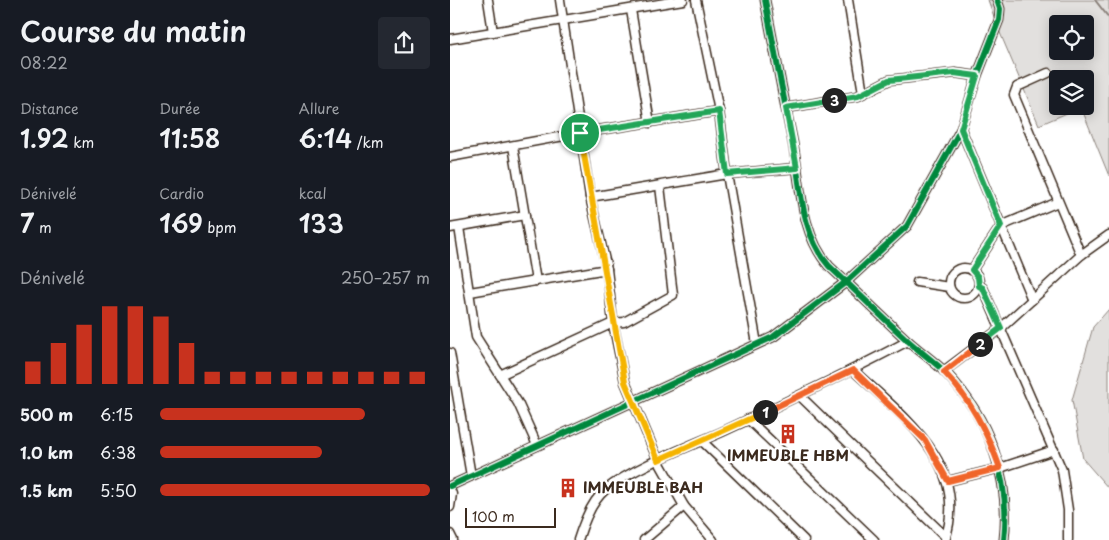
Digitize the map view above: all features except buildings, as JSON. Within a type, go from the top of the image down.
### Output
[{"type":"street","points":[[488,0],[493,32]]},
{"type":"street","points":[[560,0],[590,197],[607,269],[613,323],[625,382],[658,460],[684,506],[713,540]]},
{"type":"street","points":[[450,40],[682,0]]},
{"type":"street","points":[[696,0],[719,111],[727,174],[757,344]]},
{"type":"street","points":[[765,0],[797,168],[804,215],[815,245],[823,259],[908,341],[944,372],[970,402],[1000,468],[1007,514],[1004,540]]},
{"type":"street","points":[[848,0],[863,93]]},
{"type":"street","points":[[450,507],[452,494],[450,487],[633,400],[757,344],[791,325],[846,282],[907,226],[961,129],[977,76],[999,20],[1000,9],[997,0]]},
{"type":"street","points":[[631,10],[650,123]]},
{"type":"street","points":[[786,108],[858,96],[889,80],[954,73],[977,76]]},
{"type":"street","points":[[1048,73],[1017,87],[1014,95],[1081,256]]},
{"type":"street","points":[[450,158],[580,133],[719,111]]},
{"type":"street","points":[[961,129],[1032,300]]},
{"type":"street","points":[[513,146],[536,281]]},
{"type":"street","points":[[590,197],[727,174],[797,168]]},
{"type":"street","points":[[500,375],[613,323],[624,322],[674,295],[660,186]]},
{"type":"street","points":[[972,270],[1001,226],[1058,202]]},
{"type":"street","points":[[450,228],[525,216]]},
{"type":"street","points":[[459,227],[476,337],[518,403],[537,445]]},
{"type":"street","points":[[944,372],[1001,328],[1081,256],[1109,235]]},
{"type":"street","points":[[962,268],[972,270],[978,277],[979,286],[974,295],[964,299],[954,296],[949,287],[953,272],[962,268]]},
{"type":"street","points":[[470,292],[607,269]]},
{"type":"street","points":[[917,282],[949,287]]},
{"type":"street","points":[[979,286],[983,288],[1054,450],[1066,489],[1068,540]]},
{"type":"street","points":[[578,540],[593,505],[603,492],[658,460],[800,396],[908,341]]},
{"type":"street","points":[[450,353],[471,476]]},
{"type":"street","points":[[853,370],[925,440],[948,481],[950,517],[945,539]]},
{"type":"street","points":[[800,396],[945,539]]},
{"type":"street","points":[[748,420],[874,540]]},
{"type":"street","points":[[702,441],[804,540]]},
{"type":"street","points":[[948,481],[1000,468],[1054,450]]},
{"type":"street","points":[[644,540],[684,506]]},
{"type":"street","points":[[450,534],[453,540]]},
{"type":"shaded area","points":[[988,0],[1107,0],[1109,2],[1109,176],[1084,115],[1094,115],[1094,70],[1049,70],[1049,115],[1062,115],[1039,125]]},
{"type":"shaded area","points":[[1109,309],[1109,489],[1083,459],[1072,400],[1093,327]]},
{"type":"waterway","points":[[1095,0],[1109,18]]},
{"type":"cycle path","points":[[765,0],[793,143],[803,208],[812,239],[819,253],[829,266],[906,339],[947,374],[975,410],[994,451],[1000,472],[1004,495],[1004,540]]},
{"type":"cycle path","points":[[450,486],[773,337],[846,282],[907,226],[961,129],[977,76],[999,20],[1000,9],[997,0]]},
{"type":"place","name":"IMMEUBLE HBM","points":[[788,434]]},
{"type":"place","name":"IMMEUBLE BAH","points":[[568,488]]},
{"type":"route","points":[[954,73],[977,76],[961,129],[1001,226],[972,270],[978,277],[979,286],[983,288],[1001,328],[944,372],[956,383],[980,419],[1000,468],[948,481],[925,440],[853,370],[658,460],[625,382],[613,323],[607,269],[590,197],[580,133],[719,111],[727,174],[797,168],[786,108],[858,96],[889,80],[954,73]]}]
